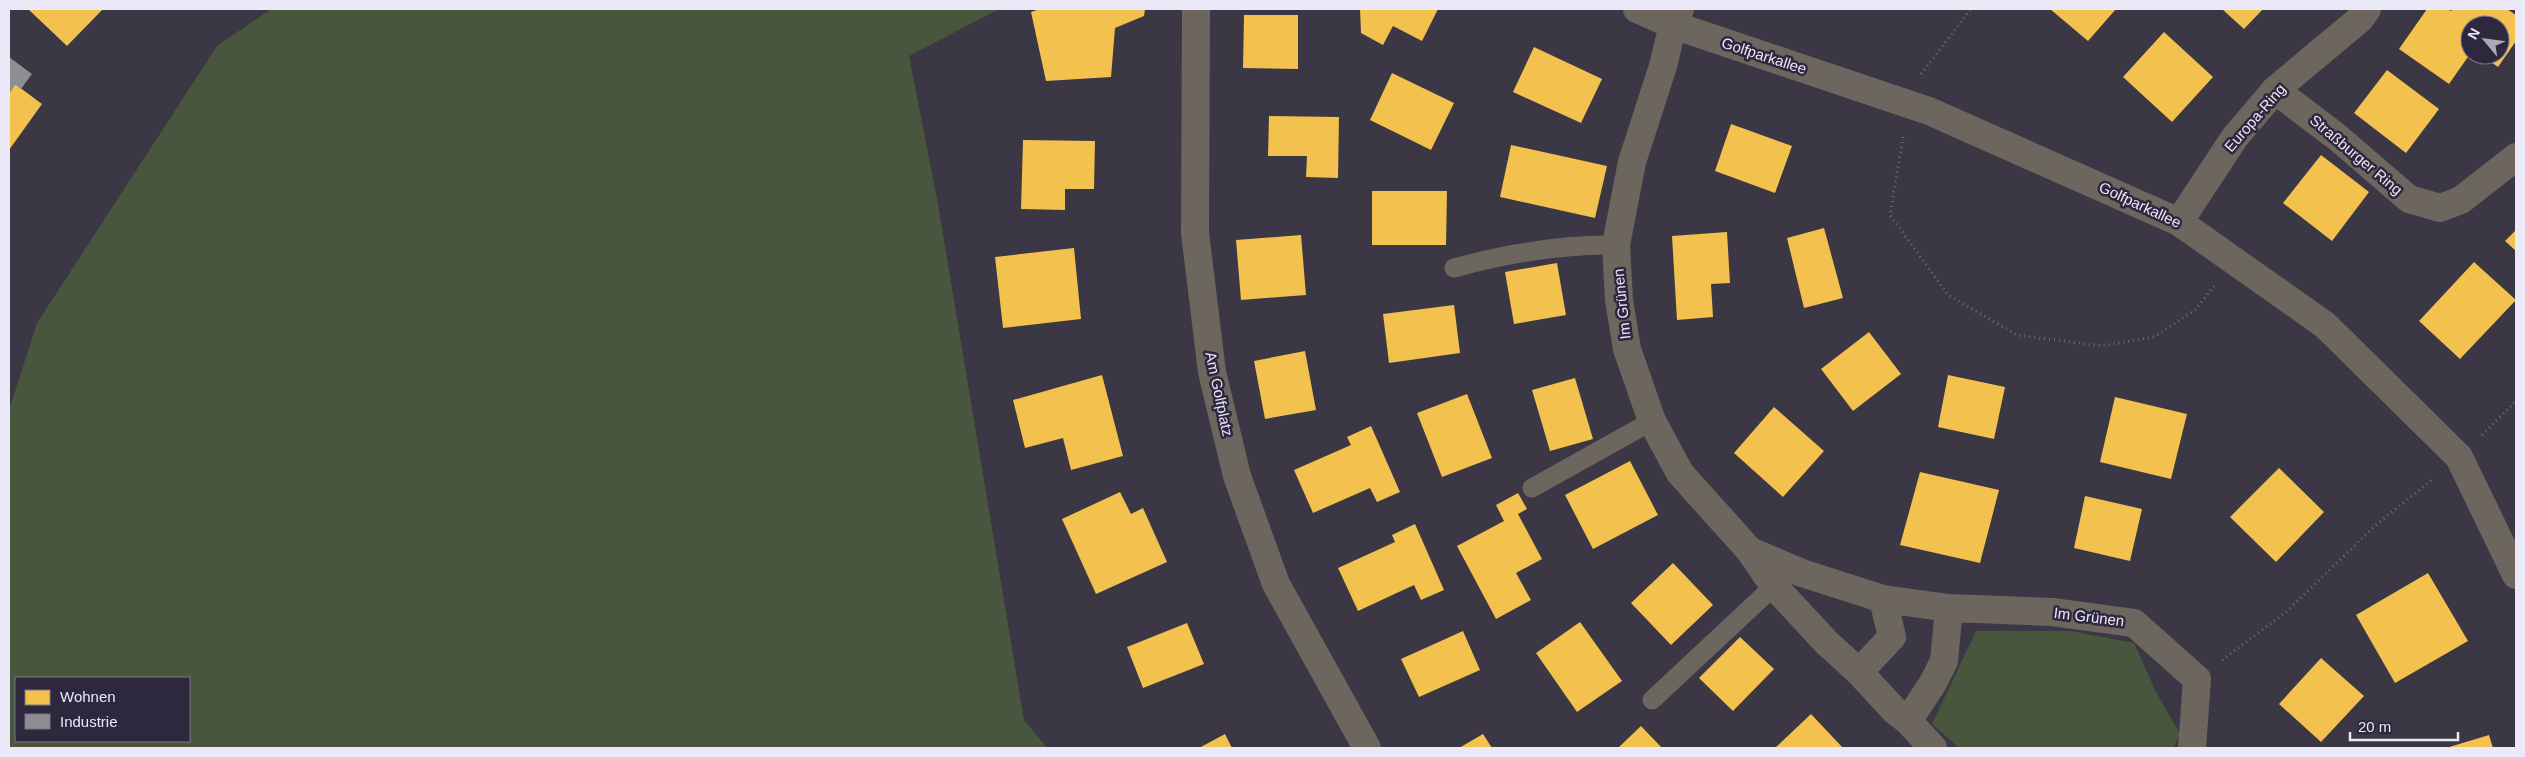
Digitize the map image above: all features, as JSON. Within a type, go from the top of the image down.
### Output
[{"type":"street","name":"Am Golfplatz","points":[[1196,9],[1195,234],[1212,372],[1237,476],[1276,584],[1367,748]]},
{"type":"street","name":"Golfparkallee","points":[[1637,9],[1676,17],[1929,111],[2180,222],[2324,325],[2459,457],[2516,575]]},
{"type":"street","name":"Europa-Ring","points":[[2180,222],[2235,138],[2275,90],[2360,19],[2367,9]]},
{"type":"street","name":"Im Grünen","points":[[1676,17],[1663,66],[1632,162],[1616,245],[1619,300],[1627,349],[1652,420],[1680,473],[1750,551],[1774,586],[1826,643],[1859,672],[1894,711],[1908,721],[1933,748]]},
{"type":"street","name":"Straßburger Ring","points":[[2275,90],[2337,137],[2409,199],[2417,202],[2440,208],[2461,200],[2516,157]]},
{"type":"street","name":"Im Grünen","points":[[1750,551],[1802,573],[1883,599],[1949,608],[2052,612],[2134,623],[2197,678]]},
{"type":"street","points":[[1859,672],[1892,637],[1883,599]]},
{"type":"street","points":[[1908,721],[1933,683],[1944,661],[1949,608]]},
{"type":"street","points":[[2192,748],[2197,678]]},
{"type":"lane","points":[[1454,268],[1500,256],[1592,245],[1616,245]]},
{"type":"lane","points":[[1532,488],[1652,420]]},
{"type":"lane","points":[[1652,700],[1774,586]]},
{"type":"path","points":[[1971,9],[1920,75],[1909,104],[1890,215],[1948,294],[2017,335],[2101,346],[2154,337],[2195,310],[2235,261]]},
{"type":"path","points":[[2197,678],[2286,612],[2377,524],[2459,457],[2516,401]]},
{"type":"green space","points":[[271,9],[999,9],[909,56],[938,204],[1024,720],[1047,748],[9,748],[9,410],[37,323],[217,46]]},
{"type":"green space","points":[[1976,631],[2071,631],[2134,643],[2156,692],[2180,734],[2173,748],[1959,748],[1932,724]]},
{"type":"building: Wohnen","points":[[28,9],[103,9],[67,46]]},
{"type":"building: Wohnen","points":[[1040,9],[1145,9],[1144,16],[1115,28],[1111,77],[1046,81],[1031,12]]},
{"type":"building: Wohnen","points":[[1360,9],[1438,9],[1422,41],[1393,26],[1383,45],[1361,33]]},
{"type":"building: Wohnen","points":[[2050,9],[2116,9],[2088,41]]},
{"type":"building: Wohnen","points":[[2222,9],[2263,9],[2244,29]]},
{"type":"building: Wohnen","points":[[2427,9],[2447,9],[2451,11],[2453,9],[2507,9],[2516,15],[2516,41],[2510,50],[2510,15],[2460,15],[2460,65],[2462,65],[2449,84],[2399,49]]},
{"type":"building: Wohnen","points":[[1244,15],[1298,15],[1298,69],[1243,68]]},
{"type":"building: Wohnen","points":[[2164,32],[2213,77],[2172,122],[2123,77]]},
{"type":"building: Wohnen","points":[[1534,47],[1602,79],[1581,123],[1513,92]]},
{"type":"building: Wohnen","points":[[2387,70],[2439,109],[2406,153],[2354,113]]},
{"type":"building: Wohnen","points":[[1392,73],[1454,103],[1431,150],[1370,120]]},
{"type":"building: Wohnen","points":[[15,84],[42,104],[9,150],[9,94]]},
{"type":"building: Wohnen","points":[[1269,116],[1339,117],[1338,178],[1306,177],[1307,156],[1268,156]]},
{"type":"building: Wohnen","points":[[1731,124],[1792,146],[1775,193],[1715,171]]},
{"type":"building: Wohnen","points":[[1023,140],[1095,141],[1094,189],[1065,189],[1065,210],[1021,209]]},
{"type":"building: Wohnen","points":[[1511,145],[1607,166],[1595,218],[1500,197]]},
{"type":"building: Wohnen","points":[[2321,155],[2369,192],[2332,241],[2283,203]]},
{"type":"building: Wohnen","points":[[1372,191],[1447,191],[1446,245],[1372,245]]},
{"type":"building: Wohnen","points":[[1824,228],[1843,298],[1804,308],[1787,238]]},
{"type":"building: Wohnen","points":[[2516,230],[2516,251],[2505,241]]},
{"type":"building: Wohnen","points":[[1727,232],[1730,283],[1711,284],[1713,317],[1677,320],[1672,236]]},
{"type":"building: Wohnen","points":[[1301,235],[1306,295],[1241,300],[1236,240]]},
{"type":"building: Wohnen","points":[[1074,248],[1081,319],[1003,328],[995,257]]},
{"type":"building: Wohnen","points":[[2474,262],[2516,300],[2460,359],[2419,321]]},
{"type":"building: Wohnen","points":[[1557,263],[1566,315],[1514,324],[1505,272]]},
{"type":"building: Wohnen","points":[[1454,305],[1460,353],[1389,363],[1383,314]]},
{"type":"building: Wohnen","points":[[1869,332],[1901,374],[1853,411],[1821,369]]},
{"type":"building: Wohnen","points":[[1305,351],[1316,410],[1265,419],[1254,361]]},
{"type":"building: Wohnen","points":[[1102,375],[1123,456],[1071,470],[1063,438],[1025,448],[1013,400]]},
{"type":"building: Wohnen","points":[[1948,375],[2005,387],[1994,439],[1938,427]]},
{"type":"building: Wohnen","points":[[1575,378],[1593,439],[1550,451],[1532,390]]},
{"type":"building: Wohnen","points":[[1467,394],[1492,458],[1442,477],[1417,413]]},
{"type":"building: Wohnen","points":[[2115,397],[2187,414],[2171,479],[2100,462]]},
{"type":"building: Wohnen","points":[[1774,407],[1824,451],[1783,497],[1734,453]]},
{"type":"building: Wohnen","points":[[1371,426],[1400,492],[1377,502],[1370,488],[1313,513],[1294,470],[1351,445],[1347,437]]},
{"type":"building: Wohnen","points":[[1630,461],[1658,515],[1593,549],[1565,495]]},
{"type":"building: Wohnen","points":[[2279,468],[2324,512],[2276,562],[2230,517]]},
{"type":"building: Wohnen","points":[[1920,472],[1999,490],[1980,563],[1900,545]]},
{"type":"building: Wohnen","points":[[1120,492],[1131,514],[1143,508],[1167,562],[1096,594],[1062,519]]},
{"type":"building: Wohnen","points":[[1518,493],[1527,509],[1518,514],[1542,559],[1516,573],[1531,600],[1496,619],[1457,546],[1504,521],[1496,505]]},
{"type":"building: Wohnen","points":[[2085,496],[2142,509],[2130,561],[2074,548]]},
{"type":"building: Wohnen","points":[[1415,524],[1444,590],[1421,600],[1414,585],[1358,611],[1338,568],[1395,542],[1392,535]]},
{"type":"building: Wohnen","points":[[1673,563],[1713,605],[1671,645],[1631,603]]},
{"type":"building: Wohnen","points":[[2428,573],[2468,641],[2395,683],[2356,615]]},
{"type":"building: Wohnen","points":[[1580,622],[1622,681],[1577,712],[1536,653]]},
{"type":"building: Wohnen","points":[[1187,623],[1204,664],[1143,688],[1127,647]]},
{"type":"building: Wohnen","points":[[1463,631],[1480,670],[1419,697],[1401,659]]},
{"type":"building: Wohnen","points":[[1740,637],[1774,669],[1733,711],[1699,678]]},
{"type":"building: Wohnen","points":[[2321,658],[2364,696],[2321,742],[2279,704]]},
{"type":"building: Wohnen","points":[[1811,714],[1843,748],[1775,748]]},
{"type":"building: Wohnen","points":[[1641,726],[1662,748],[1618,748]]},
{"type":"building: Wohnen","points":[[1225,734],[1232,748],[1199,748]]},
{"type":"building: Wohnen","points":[[1483,734],[1492,748],[1459,748]]},
{"type":"building: Wohnen","points":[[2489,735],[2493,748],[2446,748]]},
{"type":"building: Industrie","points":[[9,57],[32,74],[21,89],[15,84],[9,94]]}]
